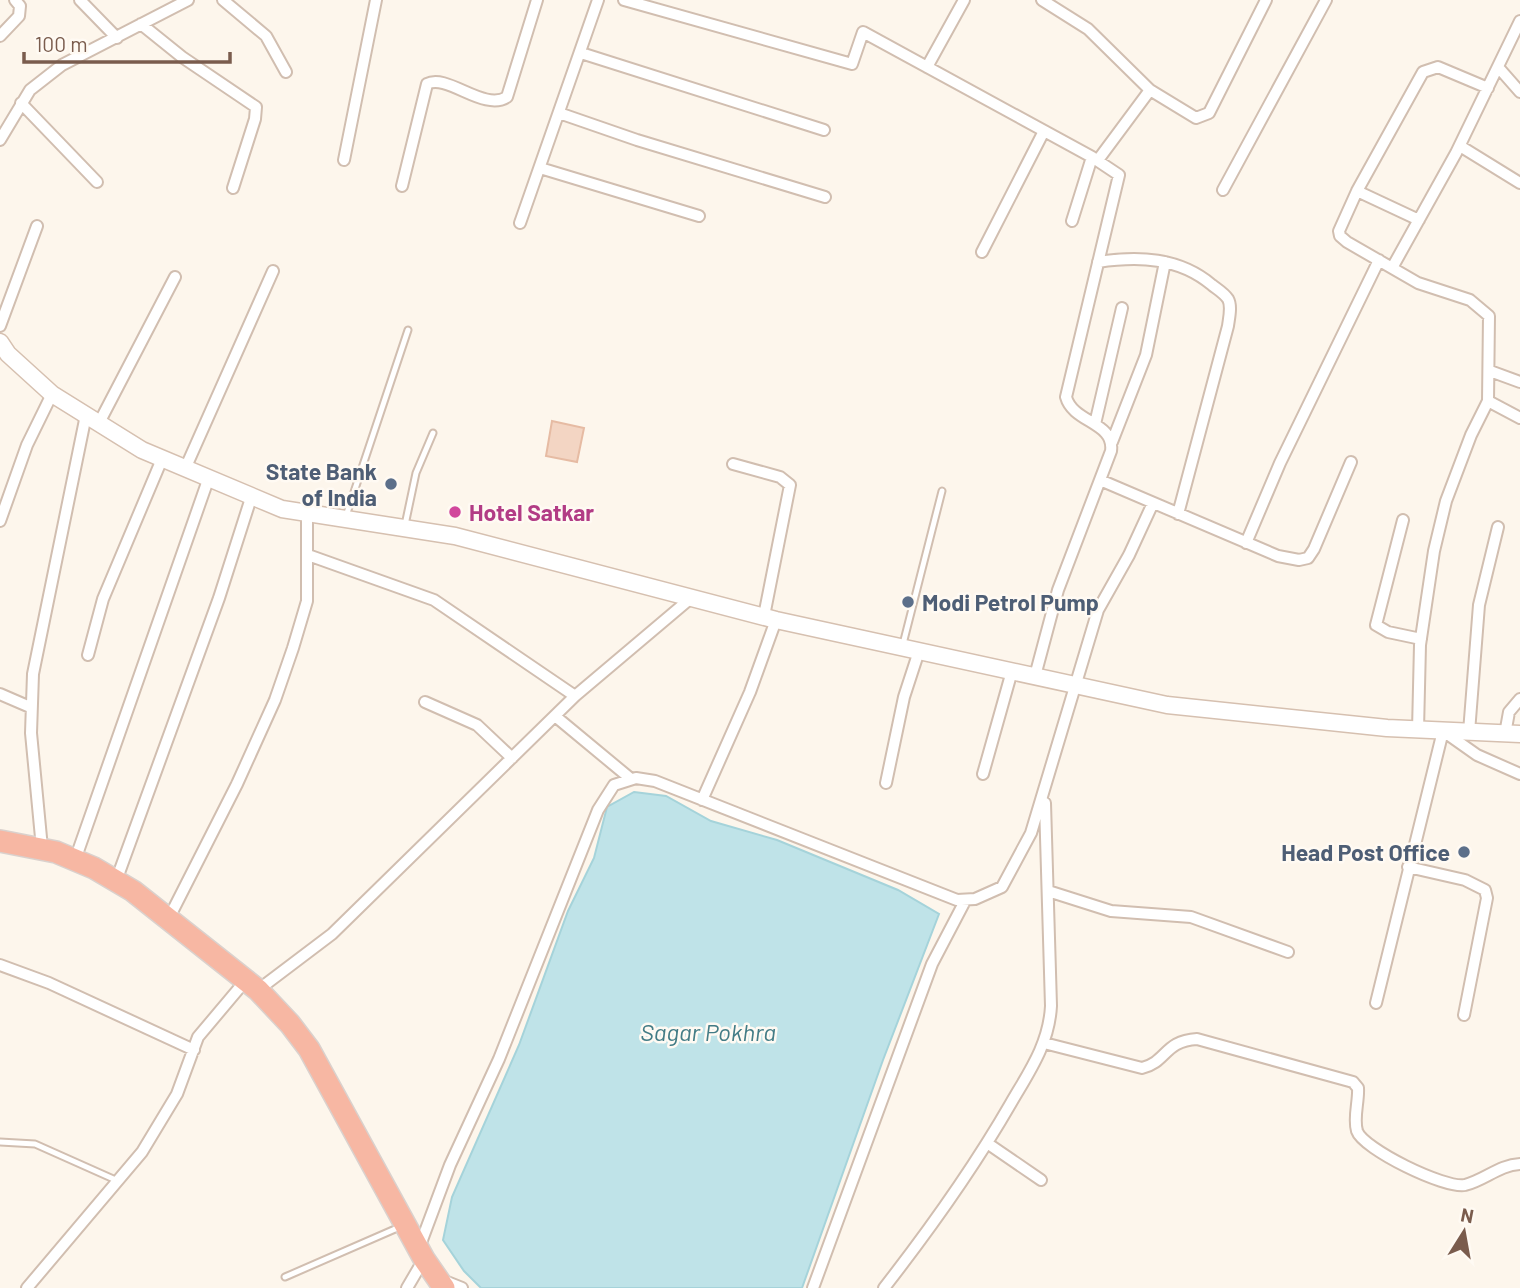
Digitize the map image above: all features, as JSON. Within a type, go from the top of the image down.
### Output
[{"type":"highway","points":[[0,841],[42,848],[75,860],[116,881],[169,918],[252,985],[290,1024],[309,1049],[421,1254],[440,1283]]},
{"type":"street","points":[[0,36],[19,16],[20,6],[15,0]]},
{"type":"street","points":[[80,0],[117,38]]},
{"type":"street","points":[[0,140],[30,90],[62,65],[188,0]]},
{"type":"street","points":[[223,0],[266,36],[286,72]]},
{"type":"street","points":[[344,160],[376,0]]},
{"type":"street","points":[[402,186],[427,84],[438,82],[494,100],[507,97],[537,0]]},
{"type":"street","points":[[520,223],[598,0]]},
{"type":"street","points":[[625,0],[852,64],[863,32],[1095,159],[1119,175],[1066,397],[1074,412],[1109,434],[1112,442]]},
{"type":"street","points":[[927,66],[964,0]]},
{"type":"street","points":[[1042,0],[1088,29],[1150,90],[1196,118],[1209,113],[1266,0]]},
{"type":"street","points":[[1223,190],[1326,0]]},
{"type":"street","points":[[1392,268],[1460,146],[1520,21]]},
{"type":"street","points":[[141,24],[182,57],[256,107],[233,188]]},
{"type":"street","points":[[581,53],[824,130]]},
{"type":"street","points":[[1418,730],[1421,639],[1434,551],[1447,501],[1471,435],[1488,401],[1489,316],[1471,300],[1418,283],[1340,236],[1340,224],[1423,72],[1438,67],[1488,88]]},
{"type":"street","points":[[1498,67],[1520,92]]},
{"type":"street","points":[[1072,221],[1095,159],[1150,90]]},
{"type":"street","points":[[21,103],[97,182]]},
{"type":"street","points":[[559,113],[637,140],[825,197]]},
{"type":"street","points":[[982,252],[1044,131]]},
{"type":"street","points":[[1460,146],[1520,183]]},
{"type":"street","points":[[540,168],[699,216]]},
{"type":"street","points":[[1357,191],[1419,220]]},
{"type":"street","points":[[0,326],[37,226]]},
{"type":"street","points":[[1100,255],[1165,262],[1201,276],[1228,298],[1228,326],[1178,514]]},
{"type":"street","points":[[1246,543],[1286,451],[1379,260]]},
{"type":"street","points":[[1035,676],[1058,590],[1146,355],[1165,262]]},
{"type":"street","points":[[186,469],[273,271]]},
{"type":"street","points":[[42,848],[30,707],[33,674],[93,419],[175,277]]},
{"type":"street","points":[[1095,424],[1122,308]]},
{"type":"street","points":[[0,342],[7,360],[52,394],[93,419],[162,459],[282,509],[455,536],[770,618],[1167,705],[1418,730],[1513,734],[1509,712],[1520,699]]},
{"type":"street","points":[[1490,370],[1520,382]]},
{"type":"street","points":[[0,521],[27,445],[52,394]]},
{"type":"street","points":[[1488,401],[1520,418]]},
{"type":"street","points":[[88,655],[100,607],[162,459]]},
{"type":"street","points":[[1100,480],[1288,559],[1308,558],[1351,462]]},
{"type":"street","points":[[702,800],[750,692],[770,618],[790,485],[780,477],[733,464]]},
{"type":"street","points":[[75,860],[208,480]]},
{"type":"street","points":[[116,881],[219,598],[251,498]]},
{"type":"street","points":[[407,1288],[450,1165],[499,1059],[598,810],[614,785],[631,779],[655,781],[916,886],[965,901],[992,893],[1009,878],[1031,833],[1105,592],[1129,555],[1153,503]]},
{"type":"street","points":[[169,918],[237,784],[275,700],[307,601],[307,513]]},
{"type":"street","points":[[1404,520],[1376,625],[1388,632],[1421,639]]},
{"type":"street","points":[[1469,732],[1479,605],[1498,527]]},
{"type":"street","points":[[309,555],[434,600],[575,696]]},
{"type":"street","points":[[27,1288],[142,1152],[167,1111],[204,1028],[252,985],[332,934],[575,696],[691,598]]},
{"type":"street","points":[[886,783],[904,697],[919,651]]},
{"type":"street","points":[[983,774],[1012,671]]},
{"type":"street","points":[[0,694],[30,707]]},
{"type":"street","points":[[425,702],[477,725],[512,758]]},
{"type":"street","points":[[555,716],[631,779]]},
{"type":"street","points":[[1443,731],[1477,755],[1520,774]]},
{"type":"street","points":[[1376,1003],[1443,731]]},
{"type":"street","points":[[884,1288],[944,1211],[987,1143],[1044,1043],[1051,1006],[1044,796]]},
{"type":"street","points":[[1408,867],[1465,880],[1485,890],[1487,898],[1464,1015]]},
{"type":"street","points":[[1048,891],[1111,911],[1191,917],[1288,952]]},
{"type":"street","points":[[813,1288],[932,964],[965,901]]},
{"type":"street","points":[[0,965],[50,984],[194,1050]]},
{"type":"street","points":[[1044,1043],[1142,1068],[1151,1066],[1175,1043],[1197,1039],[1353,1082],[1358,1088],[1356,1123],[1362,1139],[1438,1182],[1465,1185],[1509,1164],[1520,1164]]},
{"type":"street","points":[[987,1143],[1041,1180]]},
{"type":"street","points":[[440,1283],[462,1288]]},
{"type":"lane","points":[[345,519],[408,330]]},
{"type":"lane","points":[[405,528],[416,473],[433,433]]},
{"type":"lane","points":[[902,647],[942,491]]},
{"type":"lane","points":[[0,1142],[35,1143],[117,1181]]},
{"type":"lane","points":[[285,1277],[405,1225]]},
{"type":"water","name":"Sagar Pokhra","points":[[634,792],[666,796],[711,821],[777,840],[898,890],[939,914],[883,1060],[802,1288],[481,1288],[464,1271],[443,1240],[452,1197],[519,1045],[568,911],[594,858],[607,807]]},
{"type":"building","points":[[552,421],[584,428],[577,462],[546,456]]},
{"type":"place","name":"State Bank of India","points":[[391,484]]},
{"type":"place","name":"Hotel Satkar","points":[[455,512]]},
{"type":"place","name":"Modi Petrol Pump","points":[[908,602]]},
{"type":"place","name":"Head Post Office","points":[[1464,852]]}]
